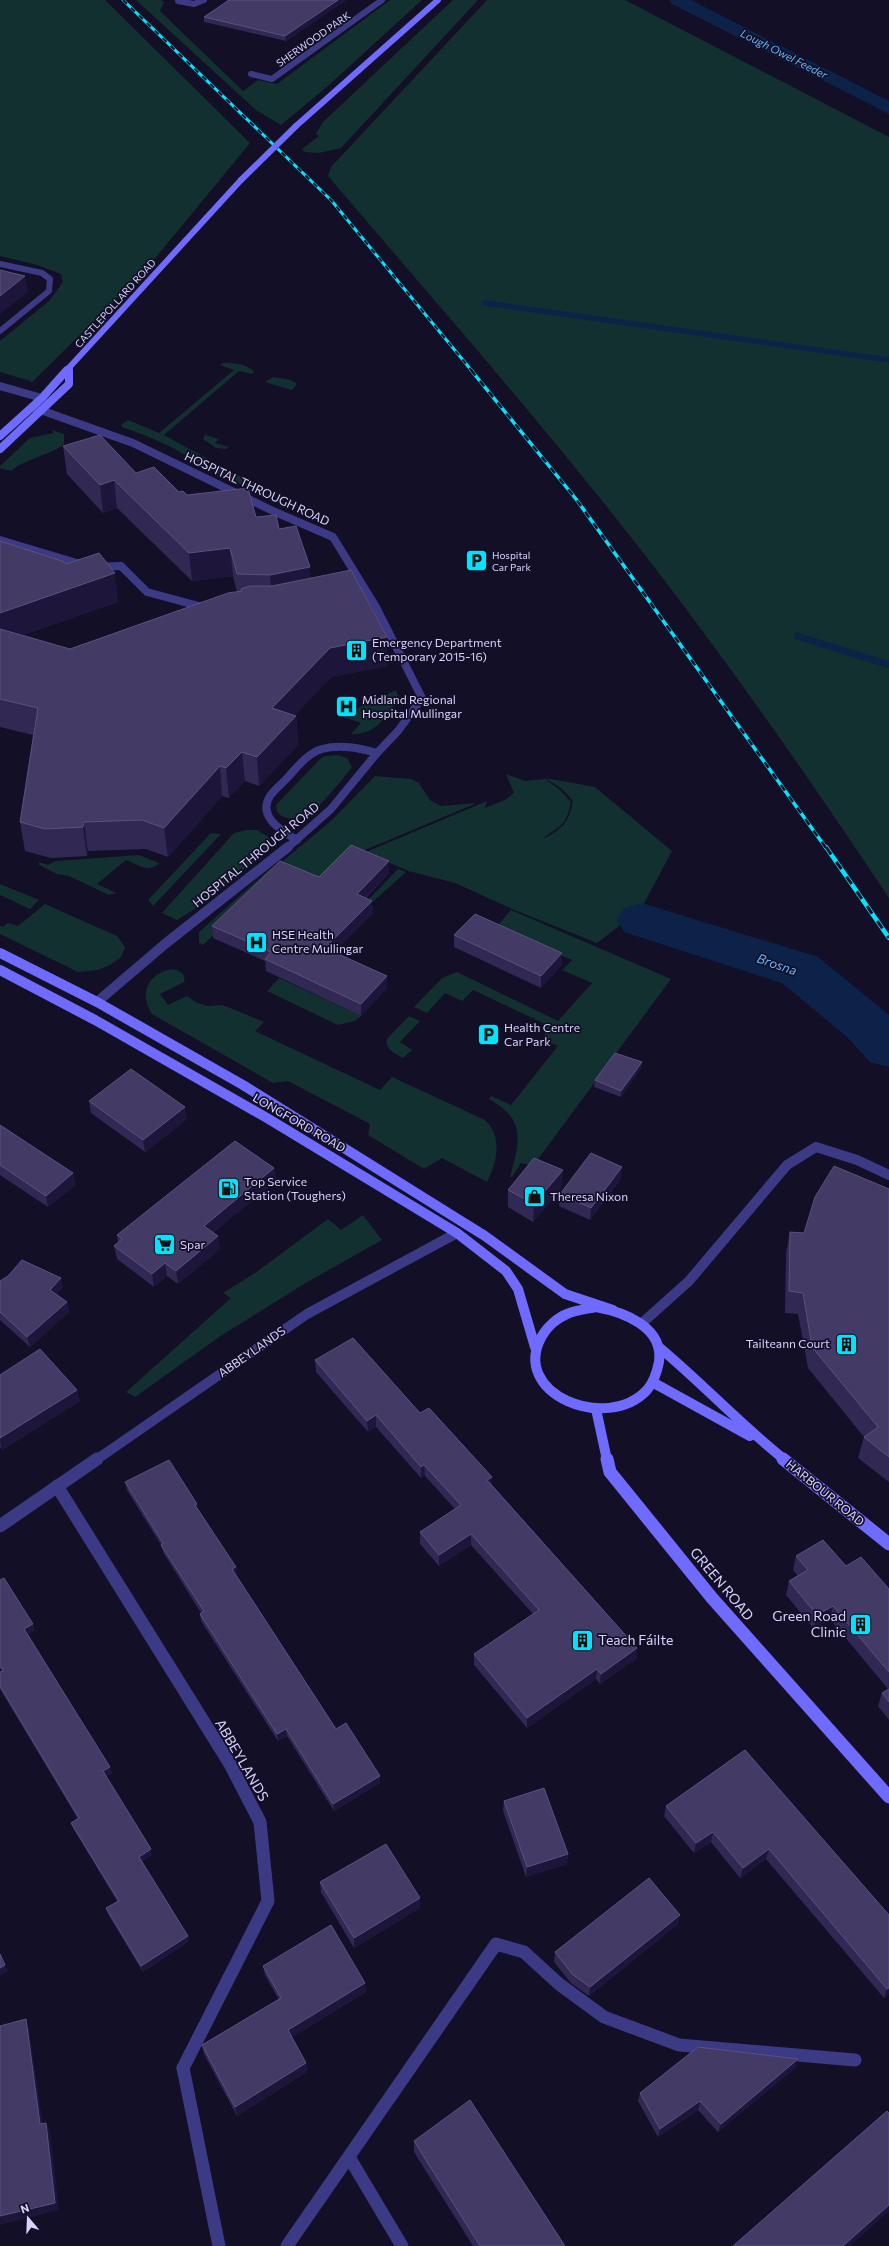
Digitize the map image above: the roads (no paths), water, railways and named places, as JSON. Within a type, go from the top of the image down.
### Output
[{"type":"street","points":[[178,1],[194,4],[204,0]]},
{"type":"street","name":"SHERWOOD PARK","points":[[251,74],[272,79],[382,0]]},
{"type":"street","name":"CASTLEPOLLARD ROAD","points":[[0,436],[42,398],[241,180],[296,126],[438,0]]},
{"type":"street","points":[[0,264],[42,274],[50,279],[49,291],[34,305],[0,331]]},
{"type":"street","points":[[0,449],[69,384],[69,368]]},
{"type":"street","points":[[0,386],[42,398]]},
{"type":"street","name":"HOSPITAL THROUGH ROAD","points":[[32,407],[133,443],[272,511],[333,537],[362,591],[409,669],[422,698],[398,731],[377,753],[331,810],[297,840],[95,1000]]},
{"type":"street","points":[[0,540],[90,567],[121,566],[147,592],[202,608],[216,608]]},
{"type":"street","points":[[297,840],[280,831],[271,821],[267,810],[268,799],[312,754],[322,749],[351,746],[377,753]]},
{"type":"street","points":[[0,953],[95,1000],[293,1116],[485,1236],[565,1294],[613,1310],[628,1315],[641,1324],[657,1340],[660,1348],[660,1363],[654,1383],[633,1401],[616,1408],[596,1410],[578,1406],[562,1399],[548,1389],[539,1376],[535,1362],[535,1347],[541,1334],[550,1323],[564,1314],[590,1308],[613,1310]]},
{"type":"street","name":"LONGFORD ROAD","points":[[0,970],[156,1056],[353,1170],[457,1233],[506,1271],[518,1289],[535,1347]]},
{"type":"street","points":[[95,1000],[90,1010],[96,1016],[145,1045],[156,1056]]},
{"type":"street","points":[[293,1116],[303,1126],[351,1157],[353,1170]]},
{"type":"street","points":[[641,1324],[689,1281],[787,1165],[816,1146],[857,1160],[889,1174]]},
{"type":"street","name":"ABBEYLANDS","points":[[0,1526],[307,1314],[457,1233]]},
{"type":"street","name":"HARBOUR ROAD","points":[[660,1348],[761,1441],[889,1544]]},
{"type":"street","name":"HARBOUR ROAD","points":[[654,1383],[761,1441]]},
{"type":"street","name":"GREEN ROAD","points":[[596,1410],[610,1472],[712,1598],[889,1797]]},
{"type":"street","name":"ABBEYLANDS","points":[[57,1486],[230,1764],[260,1822],[268,1901],[184,2068],[219,2246]]},
{"type":"street","points":[[287,2246],[496,1944],[524,1952],[559,1984],[604,2017],[679,2045],[855,2060]]},
{"type":"street","points":[[349,2157],[402,2246]]},
{"type":"waterway","name":"Lough Owel Feeder","points":[[678,0],[889,108]]},
{"type":"waterway","points":[[485,303],[889,360]]},
{"type":"waterway","points":[[797,636],[889,665]]},
{"type":"waterway","name":"Brosna","points":[[642,920],[800,970],[866,1024],[889,1048]]},
{"type":"railway","points":[[123,0],[331,200],[472,371]]},
{"type":"railway","points":[[471,370],[576,499],[826,848]]},
{"type":"railway","points":[[826,847],[889,938]]},
{"type":"place","name":"Hospital Car Park","points":[[476,561]]},
{"type":"place","name":"Emergency Department (Temporary 2015-16)","points":[[356,650]]},
{"type":"place","name":"Midland Regional Hospital Mullingar","points":[[346,707]]},
{"type":"place","name":"HSE Health Centre Mullingar","points":[[256,942]]},
{"type":"place","name":"Health Centre Car Park","points":[[489,1035]]},
{"type":"place","name":"Top Service Station (Toughers)","points":[[229,1189]]},
{"type":"place","name":"Theresa Nixon","points":[[535,1197]]},
{"type":"place","name":"Spar","points":[[165,1245]]},
{"type":"place","name":"Tailteann Court","points":[[846,1344]]},
{"type":"place","name":"Green Road Clinic","points":[[861,1624]]},
{"type":"place","name":"Teach Fáilte","points":[[583,1640]]}]
